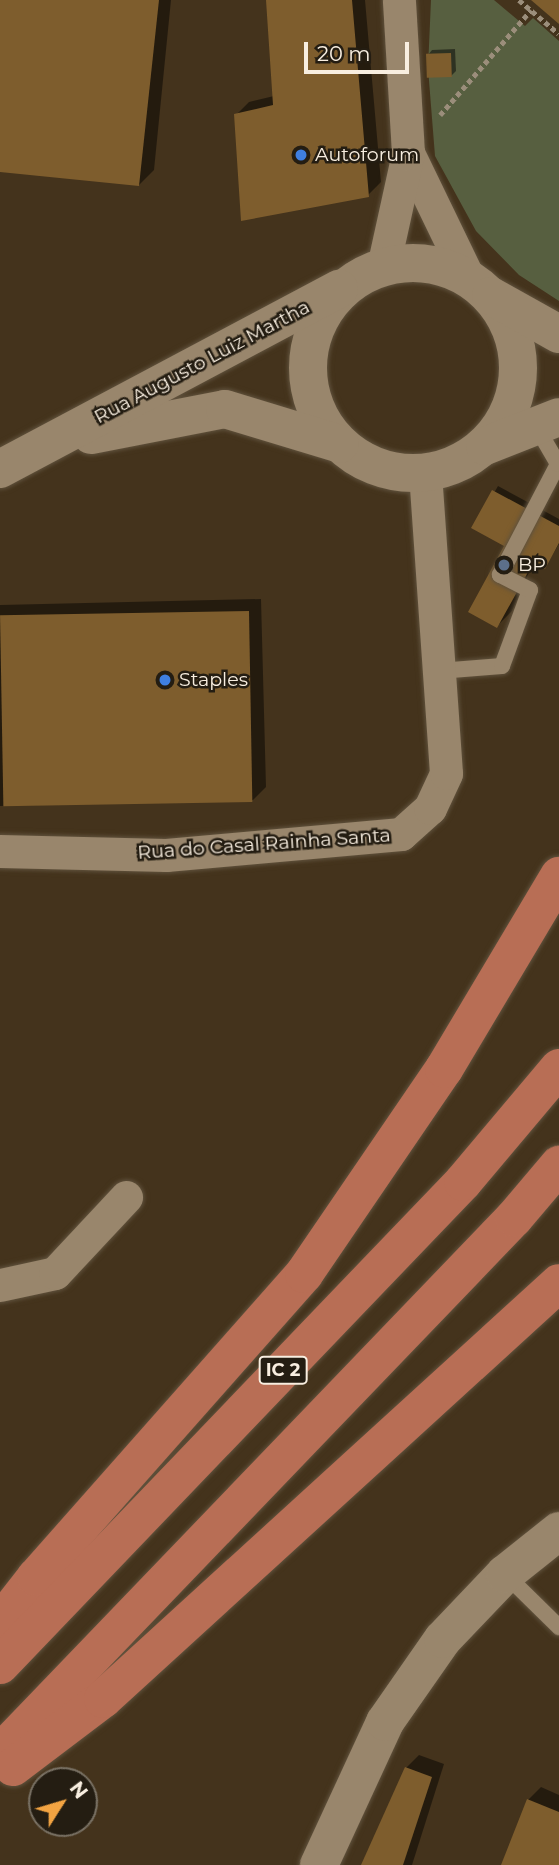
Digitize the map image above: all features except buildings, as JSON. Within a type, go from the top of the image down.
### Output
[{"type":"highway","points":[[0,1623],[36,1577],[304,1273],[444,1069],[559,876]]},
{"type":"highway","name":"IC 2","points":[[0,1665],[463,1182],[559,1068]]},
{"type":"highway","points":[[0,1753],[514,1218],[559,1165]]},
{"type":"highway","points":[[0,1777],[103,1699],[559,1283]]},
{"type":"main road","points":[[547,422],[485,446],[457,464],[425,473],[394,472],[365,462],[340,444],[318,414],[308,379],[311,343],[325,309],[367,275],[427,263],[479,286],[559,334]]},
{"type":"main road","name":"Rua Augusto Luiz Martha","points":[[0,469],[367,275]]},
{"type":"main road","points":[[479,286],[508,321],[518,354],[517,387],[506,419],[485,446]]},
{"type":"main road","name":"Rua Augusto Luiz Martha","points":[[54,442],[225,409],[340,444]]},
{"type":"main road","points":[[319,1865],[385,1722],[443,1639],[505,1574],[559,1531]]},
{"type":"street","points":[[367,275],[408,153],[399,0]]},
{"type":"street","points":[[408,153],[479,286]]},
{"type":"street","name":"Rua do Casal Rainha Santa","points":[[0,851],[166,855],[401,834],[430,808],[446,773],[425,473]]},
{"type":"street","points":[[0,1285],[55,1273],[125,1197]]},
{"type":"lane","points":[[439,671],[502,666],[530,590],[500,575],[558,464],[547,422]]},
{"type":"lane","points":[[505,1574],[559,1627]]},
{"type":"path","points":[[519,0],[559,34]]},
{"type":"path","points":[[408,153],[531,10]]},
{"type":"green space","points":[[431,0],[494,0],[525,26],[533,18],[559,41],[559,301],[519,275],[476,231],[435,156],[428,68]]},
{"type":"place","name":"Autoforum","points":[[301,155]]},
{"type":"place","name":"BP","points":[[504,565]]},
{"type":"place","name":"Staples","points":[[165,680]]}]
